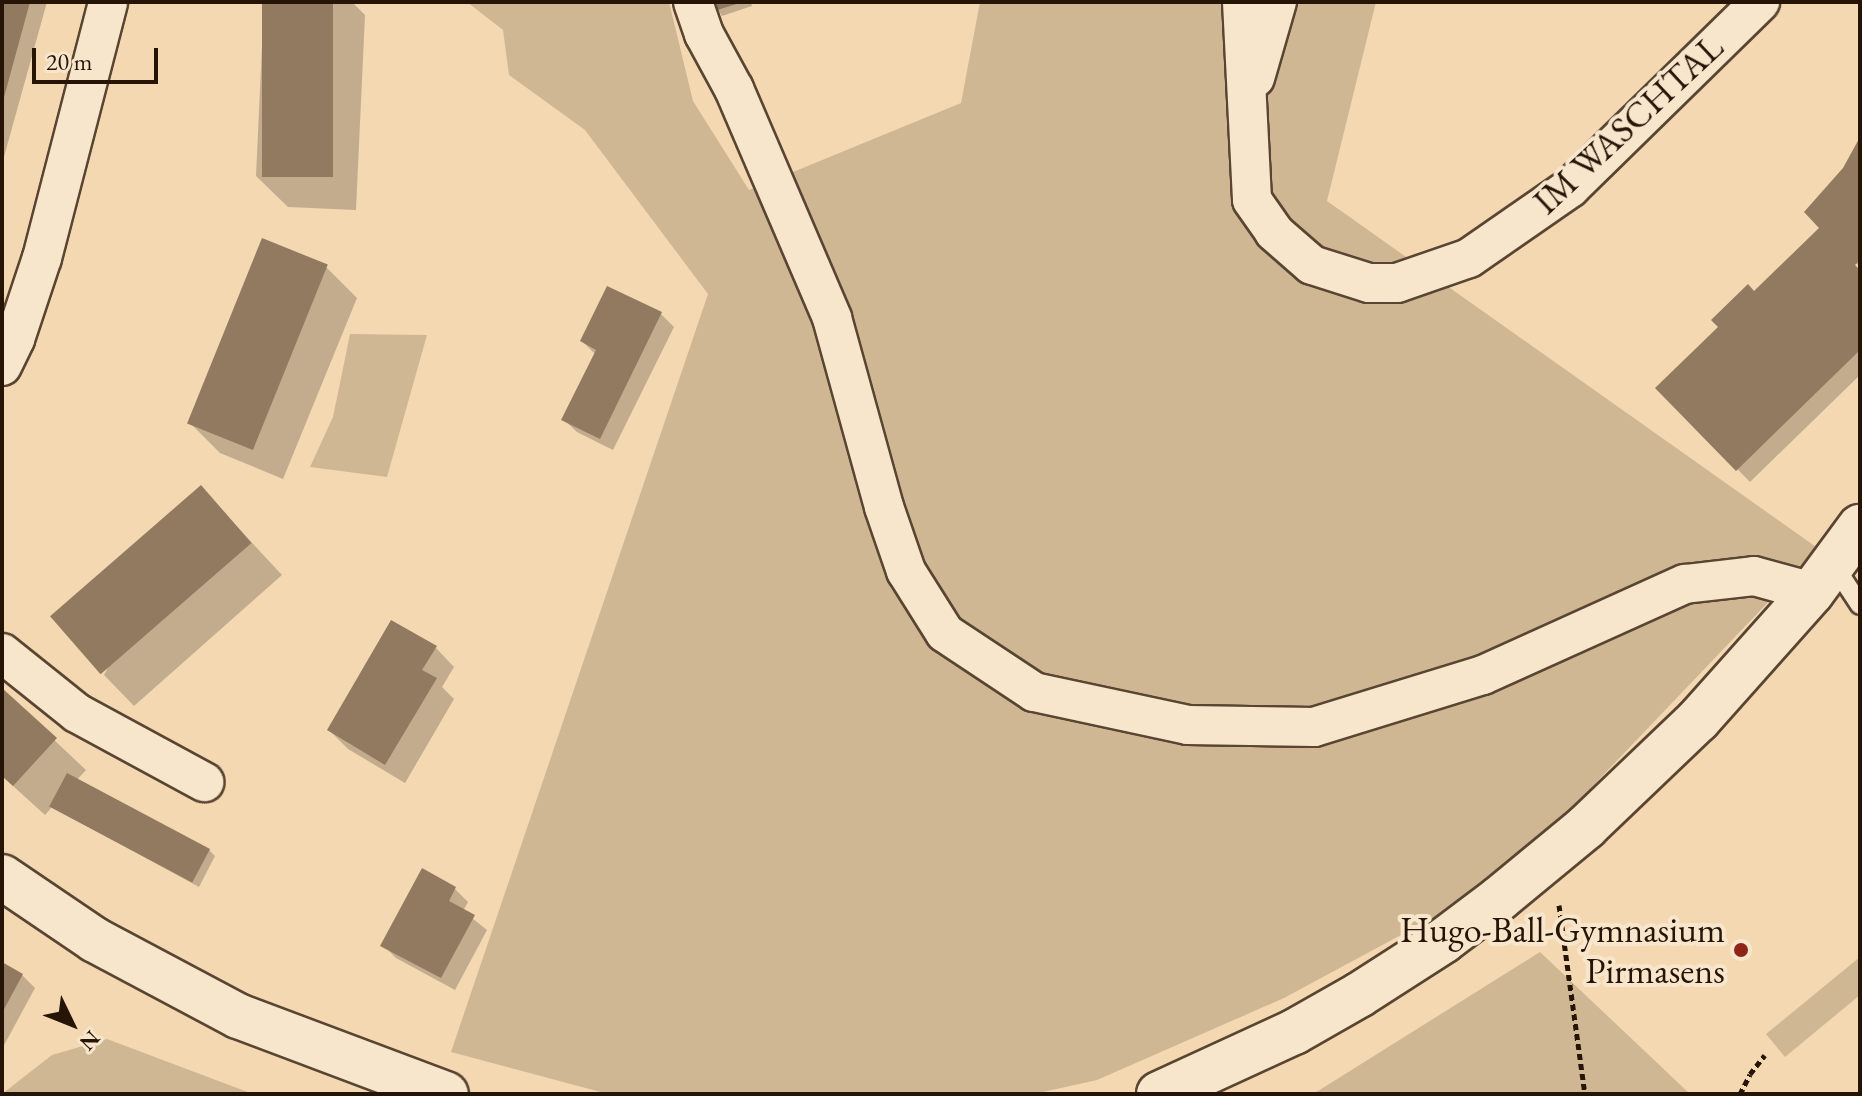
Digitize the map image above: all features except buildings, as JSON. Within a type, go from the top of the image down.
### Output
[{"type":"main road","points":[[1159,1094],[1294,1032],[1359,995],[1443,941],[1552,855],[1636,781],[1698,720],[1823,578],[1860,527]]},
{"type":"main road","points":[[2,877],[95,940],[238,1016],[446,1094]]},
{"type":"street","points":[[2,366],[15,339],[42,258],[108,2]]},
{"type":"street","points":[[693,2],[704,34],[734,89],[832,318],[884,507],[906,571],[945,633],[1034,692],[1188,725],[1314,727],[1483,675],[1685,584],[1754,576],[1823,578]]},
{"type":"street","name":"IM WASCHTAL","points":[[1242,2],[1252,200],[1274,232],[1312,265],[1369,283],[1397,283],[1469,258],[1570,188],[1760,2]]},
{"type":"street","points":[[1246,108],[1277,2]]},
{"type":"street","points":[[2,653],[77,713],[204,782]]},
{"type":"lane","points":[[1823,578],[1860,605]]},
{"type":"path","points":[[1552,855],[1585,1094]]},
{"type":"path","points":[[1740,1094],[1765,1055]]},
{"type":"shaded area","points":[[467,2],[669,2],[693,101],[749,190],[961,103],[980,2],[1376,2],[1327,201],[1819,549],[1503,880],[1284,998],[1097,1080],[1034,1094],[608,1094],[451,1052],[708,294],[585,130],[509,75],[503,30]]},
{"type":"shaded area","points":[[350,334],[427,335],[387,477],[310,467],[333,417]]},
{"type":"shaded area","points":[[1540,952],[1690,1094],[1310,1094],[1318,1091]]},
{"type":"shaded area","points":[[1860,957],[1860,995],[1785,1057],[1766,1034]]},
{"type":"shaded area","points":[[107,1039],[253,1094],[2,1094],[52,1055]]},
{"type":"place","name":"Hugo-Ball-Gymnasium Pirmasens","points":[[1741,950]]}]
